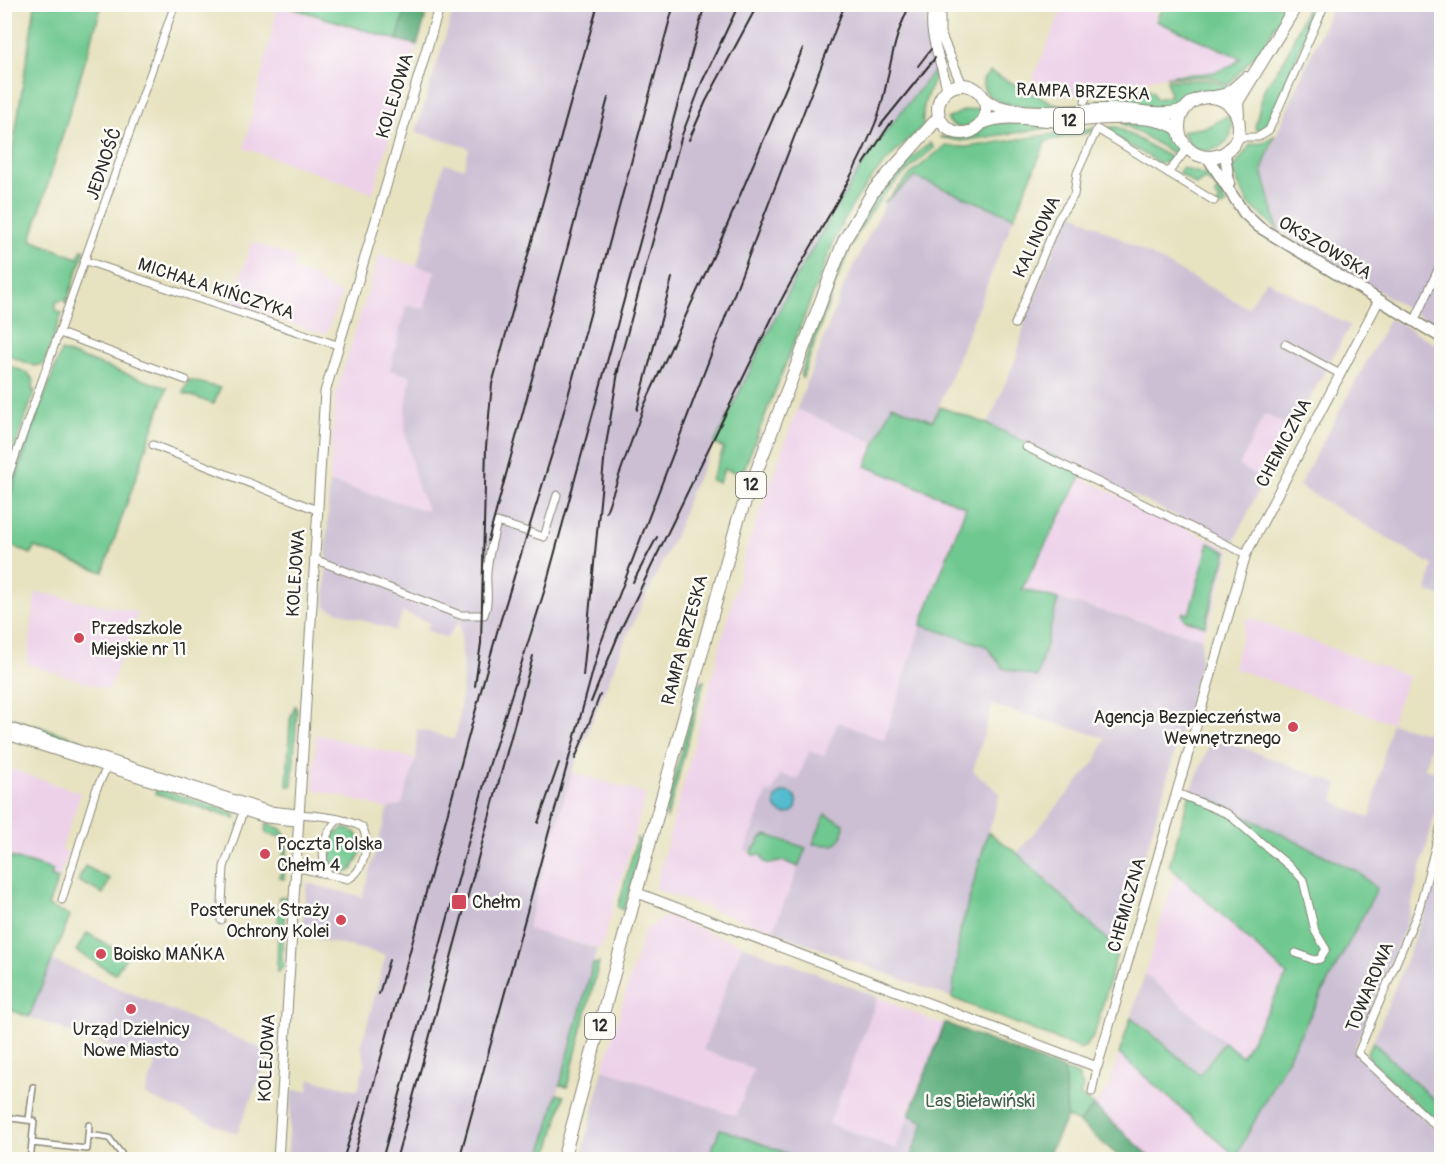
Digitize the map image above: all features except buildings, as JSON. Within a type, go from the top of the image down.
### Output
[{"type":"highway","name":"12","points":[[1225,154],[1239,128],[1238,102],[1297,4]]},
{"type":"highway","name":"12","points":[[1184,110],[1197,99],[1228,94],[1260,64]]},
{"type":"highway","points":[[947,90],[962,85]]},
{"type":"highway","name":"12","points":[[962,85],[976,90],[984,99]]},
{"type":"highway","name":"12","points":[[939,117],[939,102],[947,90]]},
{"type":"highway","points":[[1214,97],[1225,101],[1239,128]]},
{"type":"highway","points":[[982,123],[986,110],[984,99]]},
{"type":"highway","name":"RAMPA BRZESKA","points":[[984,99],[998,107],[1044,111],[1122,109],[1170,114],[1184,110]]},
{"type":"highway","points":[[1184,110],[1178,129],[1187,149],[1197,156],[1208,158],[1225,154]]},
{"type":"highway","points":[[939,117],[950,130]]},
{"type":"highway","name":"RAMPA BRZESKA","points":[[563,1160],[738,520],[841,248],[868,198],[939,117]]},
{"type":"highway","name":"RAMPA BRZESKA","points":[[982,123],[1000,118],[1064,121],[1128,118],[1157,121],[1178,129]]},
{"type":"highway","name":"12","points":[[950,130],[967,132],[982,123]]},
{"type":"highway","name":"RAMPA BRZESKA","points":[[904,156],[950,130]]},
{"type":"main road","name":"OKSZOWSKA","points":[[1225,154],[1230,190]]},
{"type":"main road","name":"OKSZOWSKA","points":[[1208,158],[1244,213],[1259,227],[1442,338]]},
{"type":"street","name":"JEDNOŚĆ","points":[[4,488],[175,4]]},
{"type":"street","name":"KOLEJOWA","points":[[278,1160],[297,818],[326,392],[440,4]]},
{"type":"street","points":[[934,4],[931,16],[933,36],[947,90]]},
{"type":"street","points":[[940,4],[940,33],[962,85]]},
{"type":"street","points":[[1239,128],[1252,136],[1263,135],[1269,130],[1325,4]]},
{"type":"street","name":"KALINOWA","points":[[1015,324],[1058,219],[1074,195],[1077,173],[1097,129],[1168,173]]},
{"type":"street","points":[[1187,149],[1168,173],[1215,201]]},
{"type":"street","name":"MICHAŁA KIŃCZYKA","points":[[86,261],[338,345]]},
{"type":"street","points":[[1414,322],[1442,261]]},
{"type":"street","name":"CHEMICZNA","points":[[1097,1067],[1246,554],[1379,300]]},
{"type":"street","points":[[60,333],[186,380]]},
{"type":"street","points":[[1285,344],[1340,374]]},
{"type":"street","points":[[153,445],[317,510]]},
{"type":"street","points":[[1026,447],[1246,554]]},
{"type":"street","points":[[314,559],[460,615],[484,615],[489,597],[488,558],[498,522],[544,537],[557,495]]},
{"type":"street","points":[[4,726],[109,764]]},
{"type":"street","points":[[4,734],[109,764],[244,807],[297,818],[339,819],[362,827],[366,832],[366,849],[353,877],[348,879],[295,867]]},
{"type":"street","points":[[62,900],[96,790],[109,764]]},
{"type":"street","points":[[1178,793],[1228,814],[1303,880],[1315,931],[1326,949],[1320,959],[1314,960],[1296,953]]},
{"type":"street","points":[[221,920],[224,867],[244,807]]},
{"type":"street","points":[[329,875],[324,864],[326,836],[328,828],[339,819]]},
{"type":"street","name":"TOWAROWA","points":[[1442,821],[1419,909],[1358,1053],[1442,1132]]},
{"type":"street","points":[[635,892],[1097,1067],[1092,1092]]},
{"type":"street","points":[[29,1120],[33,1087]]},
{"type":"street","points":[[4,1117],[34,1120],[31,1152]]},
{"type":"street","points":[[32,1143],[87,1149],[90,1125]]},
{"type":"street","points":[[88,1136],[109,1138],[126,1160]]},
{"type":"shaded area","points":[[489,4],[933,5],[926,23],[937,67],[878,140],[794,280],[689,495],[679,527],[625,640],[572,772],[527,929],[597,949],[540,1159],[287,1160],[292,1090],[308,1091],[310,1079],[358,1090],[365,1060],[361,1047],[386,955],[301,935],[307,883],[362,897],[388,809],[402,804],[416,759],[417,729],[454,739],[458,727],[463,678],[460,620],[447,638],[426,630],[430,623],[403,612],[395,631],[325,607],[329,482],[428,511],[417,485],[405,432],[405,413],[411,376],[390,370],[406,305],[424,309],[435,271],[417,266],[444,164],[464,168],[469,148],[416,132],[455,5],[486,12]]},
{"type":"shaded area","points":[[1064,5],[1138,5],[1159,15],[1157,21],[1241,58],[1228,67],[1201,76],[1166,76],[1062,96],[1032,80]]},
{"type":"shaded area","points":[[1333,5],[1441,5],[1441,329],[1278,230],[1275,225],[1261,170]]},
{"type":"shaded area","points":[[278,6],[417,45],[373,193],[244,148]]},
{"type":"shaded area","points":[[915,177],[1014,217],[933,421],[893,405],[875,443],[797,409],[843,288],[864,245],[885,204],[903,185]]},
{"type":"shaded area","points":[[1069,211],[1248,308],[1266,280],[1350,326],[1293,428],[1265,414],[1239,466],[1264,479],[1233,544],[988,424],[1017,356],[1026,317]]},
{"type":"shaded area","points":[[252,242],[296,258],[292,269],[320,279],[319,283],[342,294],[327,332],[324,334],[231,304]]},
{"type":"shaded area","points":[[379,255],[435,271],[424,310],[407,305],[390,369],[411,375],[405,413],[428,512],[329,482],[336,393]]},
{"type":"shaded area","points":[[1390,318],[1441,347],[1441,596],[1427,592],[1433,565],[1299,486]]},
{"type":"shaded area","points":[[797,409],[875,443],[866,466],[966,507],[921,625],[884,740],[824,757],[798,781],[772,794],[767,792],[746,850],[753,855],[761,855],[764,862],[770,864],[784,861],[798,867],[773,931],[655,889],[746,550]]},
{"type":"shaded area","points":[[1266,414],[1293,428],[1264,479],[1238,467]]},
{"type":"shaded area","points":[[1080,477],[1231,550],[1202,638],[1022,589]]},
{"type":"shaded area","name":"Przedszkole Miejskie nr 11","points":[[36,592],[138,612],[109,690],[27,664]]},
{"type":"shaded area","points":[[1058,599],[1202,638],[1200,664],[1118,950],[1017,853],[1095,762],[1106,738],[992,705],[973,771],[1000,793],[960,932],[952,998],[773,931],[806,848],[771,835],[761,838],[751,853],[745,850],[767,792],[772,794],[780,774],[798,780],[809,751],[824,756],[838,722],[884,740],[921,625],[986,646],[1003,668],[1037,676]]},
{"type":"shaded area","points":[[1247,617],[1408,676],[1391,723],[1233,668]]},
{"type":"shaded area","points":[[1391,723],[1434,735],[1425,768],[1441,774],[1441,791],[1406,925],[1353,1051],[1441,1135],[1441,1159],[1234,1159],[1377,889],[1358,872],[1212,800],[1190,793],[1213,736],[1338,784],[1333,799],[1343,807],[1370,818]]},
{"type":"shaded area","points":[[316,734],[416,759],[402,804],[388,809],[313,789]]},
{"type":"shaded area","points":[[5,767],[81,793],[61,850],[69,853],[58,879],[51,876],[52,870],[5,855]]},
{"type":"shaded area","points":[[572,772],[646,794],[601,949],[527,930]]},
{"type":"shaded area","points":[[1441,851],[1441,1107],[1373,1042],[1426,910]]},
{"type":"shaded area","points":[[1175,873],[1288,975],[1241,1057],[1145,974]]},
{"type":"shaded area","points":[[666,916],[742,945],[703,1050],[754,1069],[736,1117],[603,1069],[644,931]]},
{"type":"shaded area","points":[[742,945],[878,997],[829,1124],[896,1149],[909,1115],[924,1122],[910,1159],[802,1159],[720,1129],[708,1159],[581,1160],[603,1069],[736,1116],[754,1069],[703,1050]]},
{"type":"shaded area","points":[[52,960],[270,1052],[237,1134],[145,1095],[156,1063],[29,1017]]},
{"type":"shaded area","points":[[1145,974],[1224,1042],[1200,1075],[1131,1017]]},
{"type":"shaded area","points":[[878,997],[935,1022],[945,1023],[896,1149],[829,1124]]},
{"type":"shaded area","points":[[1119,1054],[1236,1156],[1234,1160],[1153,1159],[1094,1106],[1109,1088]]},
{"type":"green space","points":[[279,4],[407,5],[397,40]]},
{"type":"green space","points":[[1163,4],[1287,5],[1263,46],[1228,85],[1211,77],[1166,77],[1222,70],[1241,58],[1156,21]]},
{"type":"green space","points":[[35,5],[102,5],[31,240],[78,258],[82,249],[85,250],[66,303],[64,300],[56,302],[56,311],[62,313],[44,364],[34,366],[5,354],[4,206]]},
{"type":"green space","points":[[407,5],[429,5],[417,45],[397,40]]},
{"type":"green space","points":[[1308,5],[1318,5],[1270,121],[1264,128],[1257,130],[1255,127],[1264,89],[1285,59]]},
{"type":"green space","points":[[937,67],[925,101],[923,126],[874,176],[844,219],[742,474],[724,469],[719,483],[711,480],[724,448],[714,444],[794,280],[879,140]]},
{"type":"green space","points":[[990,72],[1057,105],[1072,107],[1092,102],[1093,108],[1046,109],[1009,104],[995,99],[985,91],[983,79]]},
{"type":"green space","points":[[1167,80],[1211,80],[1227,87],[1223,93],[1194,94],[1173,109],[1098,108],[1097,101],[1148,89],[1153,91],[1156,99],[1170,96]]},
{"type":"green space","points":[[981,108],[978,121],[970,126],[958,127],[947,119],[963,111]]},
{"type":"green space","points":[[1229,115],[1231,130],[1229,137],[1226,142],[1214,149],[1198,150],[1188,143],[1182,131],[1207,127]]},
{"type":"green space","points":[[1137,121],[1169,130],[1178,144],[1176,155],[1122,123]]},
{"type":"green space","points":[[991,123],[1076,124],[961,141],[939,137],[973,135]]},
{"type":"green space","points":[[1117,127],[1170,157],[1170,162],[1159,163],[1100,128]]},
{"type":"green space","points":[[1093,128],[1091,132],[1046,141],[1014,217],[915,177],[884,203],[913,172],[945,146],[967,147]]},
{"type":"green space","points":[[1274,136],[1262,170],[1278,230],[1248,203],[1232,170],[1251,144],[1263,143]]},
{"type":"green space","points":[[930,143],[934,148],[884,195],[853,242],[802,379],[801,372],[823,307],[862,218],[903,166]]},
{"type":"green space","points":[[1182,168],[1214,177],[1226,205],[1221,207],[1217,205],[1220,200],[1215,196],[1218,187],[1204,179],[1196,185],[1179,173]]},
{"type":"green space","points":[[61,351],[167,388],[103,572],[34,547],[31,554],[5,543],[5,512],[44,397],[5,508],[5,498],[42,395],[45,395]]},
{"type":"green space","points":[[5,364],[28,373],[34,381],[32,390],[35,391],[5,475]]},
{"type":"green space","points":[[189,380],[220,388],[214,404],[183,393]]},
{"type":"green space","points":[[892,405],[932,421],[940,407],[988,424],[1084,471],[1022,589],[1058,599],[1037,677],[1003,668],[986,646],[921,625],[966,507],[866,466]]},
{"type":"green space","points":[[1209,543],[1227,552],[1205,626],[1186,620],[1182,615],[1183,612],[1189,614]]},
{"type":"green space","points":[[704,681],[667,818],[665,811],[699,684]]},
{"type":"green space","points":[[295,706],[297,711],[292,786],[287,786],[290,720]]},
{"type":"green space","points":[[5,716],[81,740],[76,745],[5,721]]},
{"type":"green space","points":[[157,788],[234,813],[236,819],[155,793]]},
{"type":"green space","points":[[1190,793],[1212,800],[1358,872],[1377,889],[1236,1156],[1119,1054],[1131,1017],[1200,1075],[1224,1042],[1242,1056],[1287,975],[1169,866]]},
{"type":"green space","points":[[825,814],[844,824],[843,836],[834,845],[813,844]]},
{"type":"green space","points":[[267,823],[281,829],[288,840],[284,879],[280,878],[286,838],[267,834],[265,830]]},
{"type":"green space","points":[[344,828],[357,833],[362,850],[352,870],[342,874],[334,870],[331,860],[333,835]]},
{"type":"green space","points":[[988,832],[1017,853],[1118,950],[1094,1036],[1084,1048],[1078,1048],[952,998],[960,932]]},
{"type":"green space","points":[[767,835],[806,848],[798,867],[784,861],[770,864],[764,862],[761,855],[751,853],[761,838]]},
{"type":"green space","points":[[637,838],[641,846],[624,910],[618,907]]},
{"type":"green space","points":[[4,855],[53,870],[51,876],[58,879],[48,906],[70,916],[29,1017],[5,1008]]},
{"type":"green space","points":[[85,866],[110,879],[103,894],[78,881]]},
{"type":"green space","points":[[279,897],[289,898],[285,909],[282,960],[285,966],[277,972]]},
{"type":"green space","name":"Boisko MAŃKA","points":[[87,933],[127,956],[115,974],[76,951]]},
{"type":"green space","points":[[599,963],[567,1087],[560,1085],[593,964]]},
{"type":"green space","name":"Las Bieławiński","points":[[945,1023],[1064,1070],[1067,1117],[1046,1159],[910,1159],[924,1122],[909,1115]]},
{"type":"green space","points":[[1373,1042],[1441,1107],[1441,1127],[1371,1061],[1367,1052]]},
{"type":"green space","points":[[1064,1070],[1078,1075],[1083,1087],[1080,1096],[1094,1106],[1079,1123],[1067,1117]]},
{"type":"green space","points":[[557,1094],[564,1096],[547,1159],[540,1159]]},
{"type":"green space","points":[[1094,1106],[1153,1159],[1122,1159],[1079,1123]]},
{"type":"green space","points":[[720,1129],[730,1132],[802,1159],[708,1159]]},
{"type":"water","points":[[786,792],[794,795],[797,803],[794,811],[786,814],[778,811],[775,803],[778,795]]},
{"type":"railway","points":[[475,686],[481,643],[486,447],[492,384],[598,4]]},
{"type":"railway","points":[[353,1160],[497,632],[555,444],[674,4]]},
{"type":"railway","points":[[382,1160],[489,766],[544,592],[705,4]]},
{"type":"railway","points":[[616,374],[682,135],[702,82],[739,4]]},
{"type":"railway","points":[[689,140],[706,101],[758,4]]},
{"type":"railway","points":[[459,1160],[600,645],[845,4]]},
{"type":"railway","points":[[591,702],[620,631],[774,314],[840,197],[864,149],[879,113],[895,45],[910,4]]},
{"type":"railway","points":[[606,512],[644,406],[723,235],[803,48]]},
{"type":"railway","points":[[918,66],[931,49]]},
{"type":"railway","points":[[880,126],[935,58]]},
{"type":"railway","points":[[488,541],[608,98]]},
{"type":"railway","points":[[864,164],[892,121]]},
{"type":"railway","points":[[637,410],[672,278]]},
{"type":"railway","points":[[583,676],[605,451],[619,366]]},
{"type":"railway","points":[[633,582],[657,537]]},
{"type":"railway","points":[[396,1160],[533,656]]},
{"type":"railway","points":[[575,759],[600,695]]},
{"type":"railway","points":[[538,823],[559,763]]},
{"type":"railway","points":[[379,994],[389,960]]},
{"type":"railway","points":[[343,1160],[361,1102]]},
{"type":"place","name":"Przedszkole Miejskie nr 11","points":[[79,638]]},
{"type":"place","name":"Agencja Bezpieczeństwa Wewnętrznego","points":[[1293,727]]},
{"type":"place","name":"Poczta Polska Chełm 4","points":[[265,854]]},
{"type":"place","name":"Chełm","points":[[459,902]]},
{"type":"place","name":"Posterunek Straży Ochrony Kolei","points":[[341,920]]},
{"type":"place","name":"Boisko MAŃKA","points":[[101,954]]},
{"type":"place","name":"Urząd Dzielnicy Nowe Miasto","points":[[131,1009]]}]
